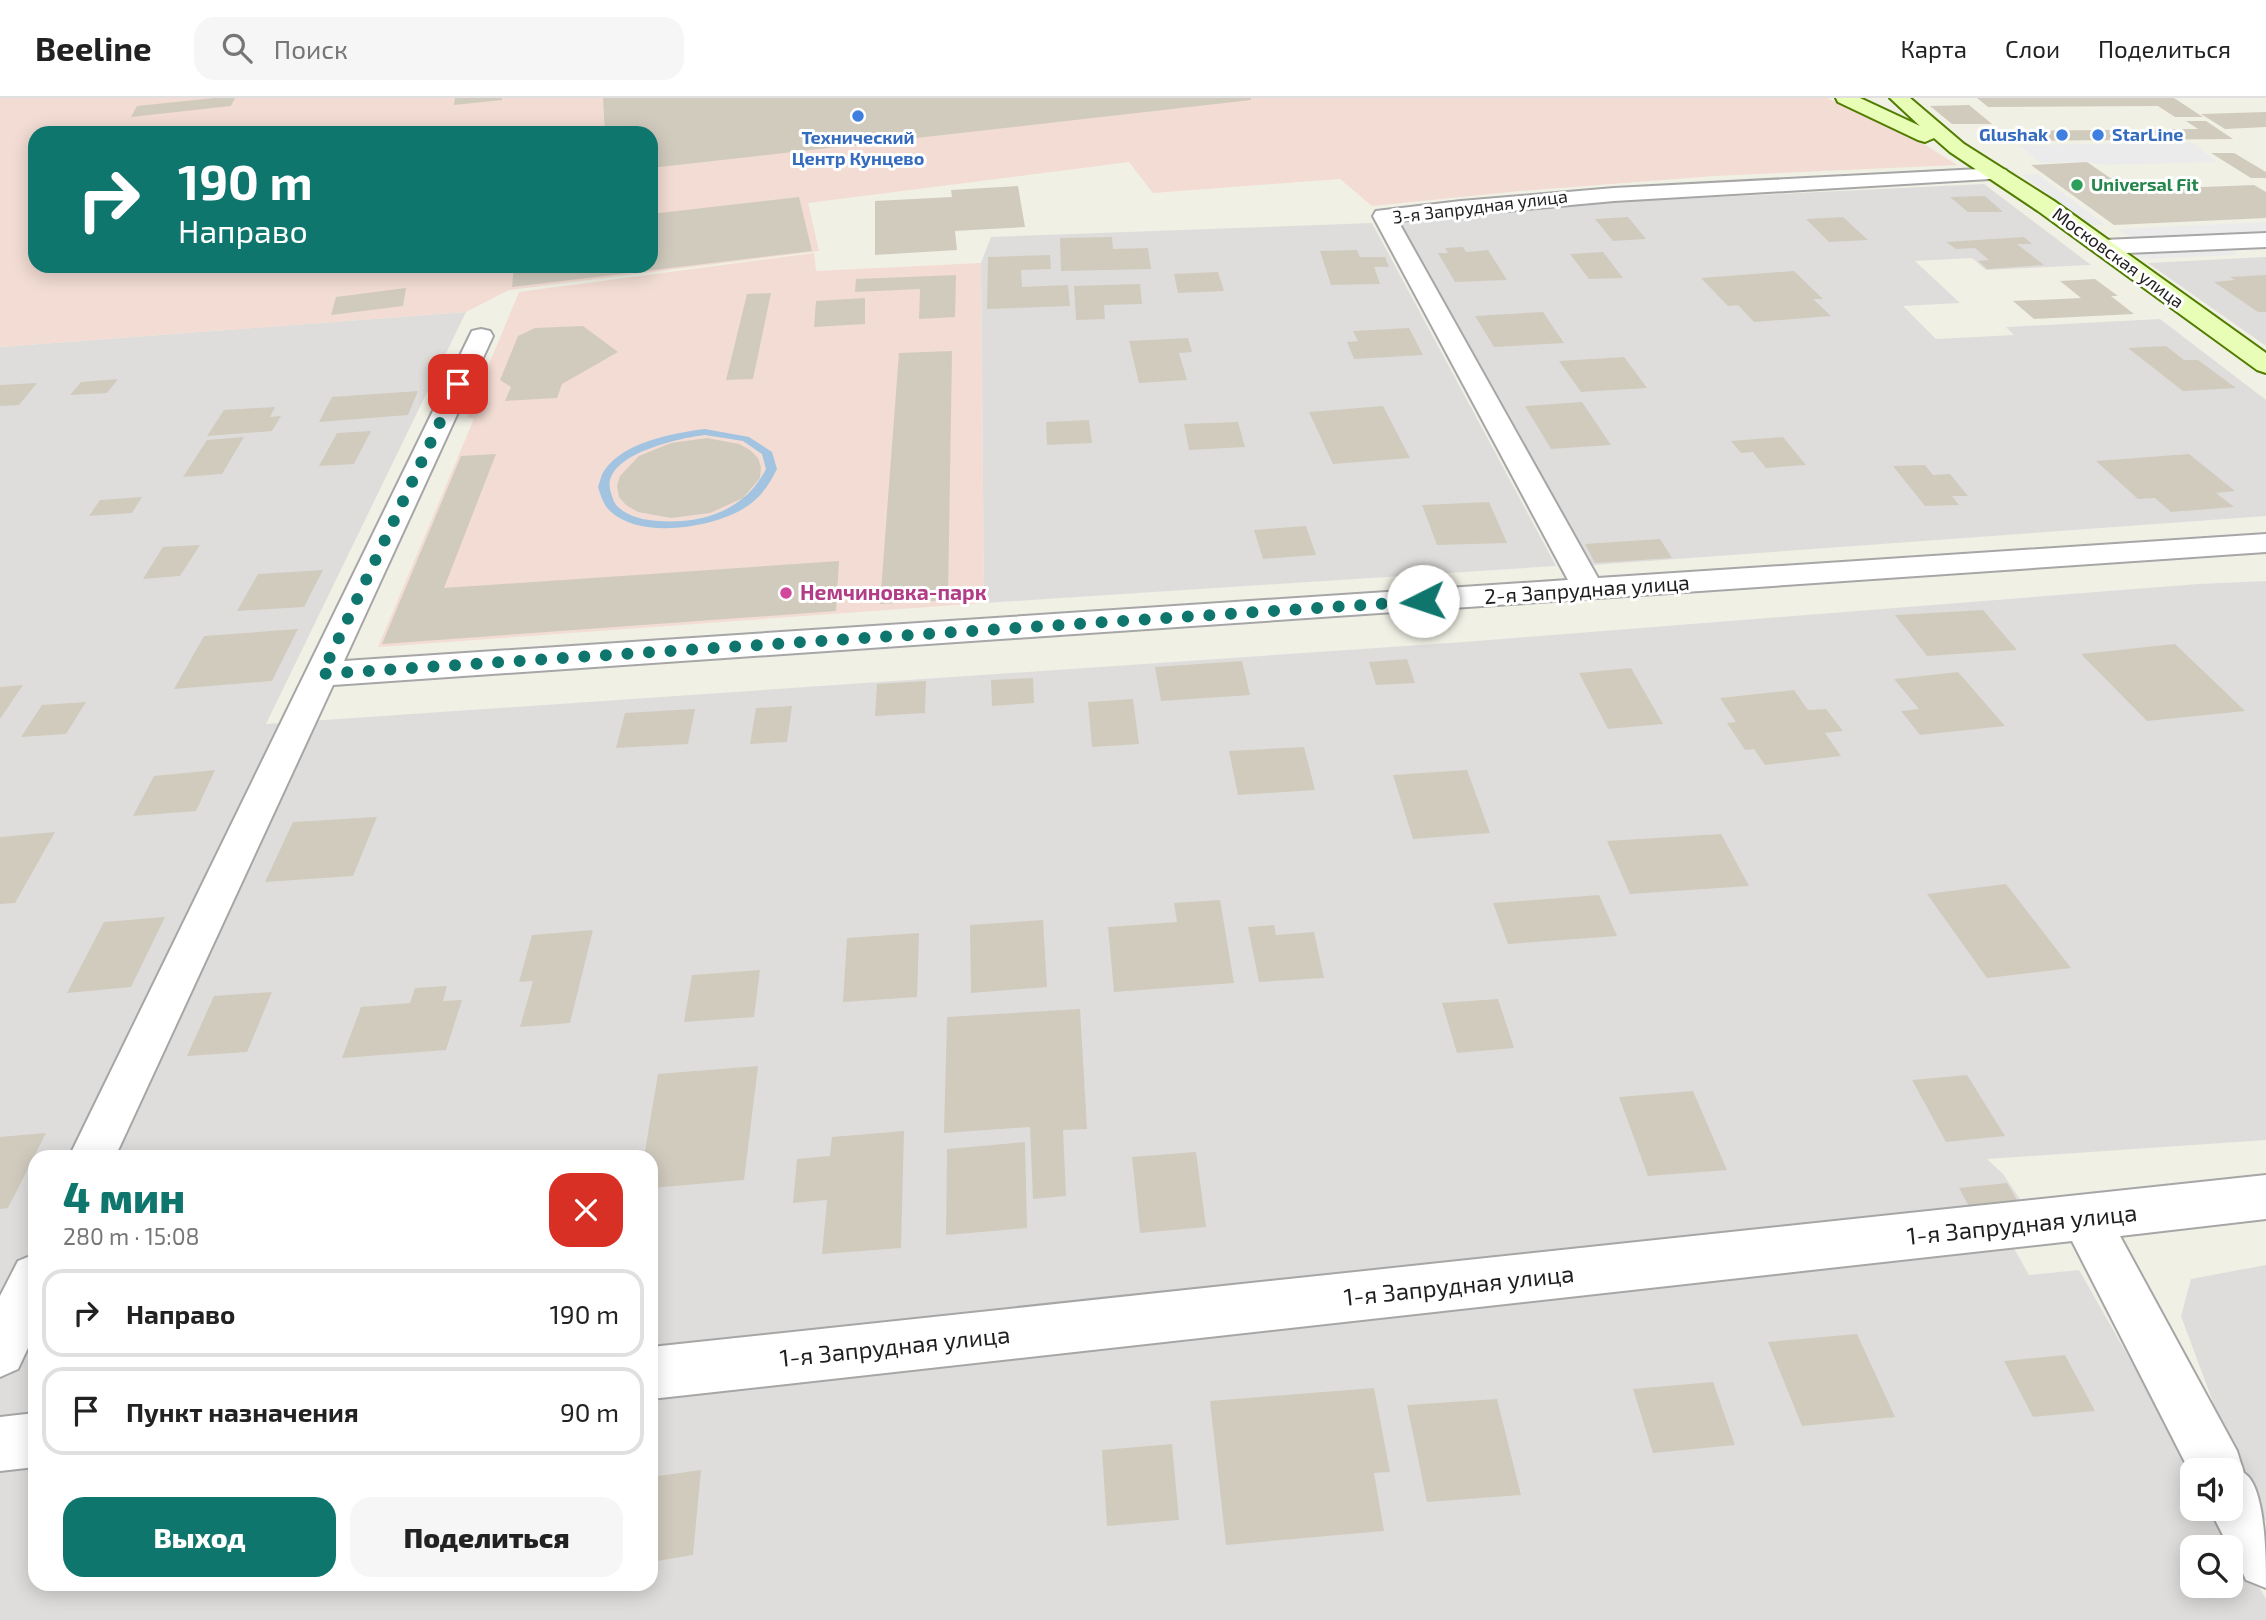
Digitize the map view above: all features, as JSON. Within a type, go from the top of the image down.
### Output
[{"type":"street","name":"Московская улица","points":[[1845,98],[1967,155],[1999,174],[2266,366]]},
{"type":"street","name":"Московская улица","points":[[1899,98],[1967,155]]},
{"type":"street","name":"3-я Запрудная улица","points":[[1589,590],[1384,216],[1486,203],[1602,193],[1999,174]]},
{"type":"street","points":[[2103,247],[2266,240]]},
{"type":"street","points":[[95,1150],[481,336]]},
{"type":"street","name":"2-я Запрудная улица","points":[[322,674],[2266,543]]},
{"type":"street","name":"1-я Запрудная улица","points":[[658,1372],[2266,1197]]},
{"type":"street","points":[[2085,1218],[2212,1458]]},
{"type":"street","points":[[0,1351],[28,1293]]},
{"type":"street","points":[[0,1444],[28,1441]]},
{"type":"street","points":[[2243,1517],[2266,1560]]},
{"type":"shaded area","points":[[0,98],[1827,98],[1913,137],[1957,165],[1714,176],[1372,206],[1340,179],[1153,193],[1129,162],[808,203],[819,251],[658,271],[658,126],[28,126],[28,273],[644,273],[509,290],[466,312],[0,347]]},
{"type":"shaded area","points":[[2193,143],[2217,162],[2106,165],[2084,162],[2040,163],[2019,145]]},
{"type":"shaded area","points":[[2037,174],[2106,225],[2090,225],[2022,175]]},
{"type":"shaded area","points":[[1984,184],[2091,265],[1986,270],[1972,258],[1915,261],[1960,303],[1903,306],[1936,339],[2014,335],[2006,327],[2160,319],[2266,400],[2266,516],[1593,565],[1398,224],[1405,220],[1571,204]]},
{"type":"shaded area","points":[[2266,222],[2266,234],[2134,240],[2118,229]]},
{"type":"shaded area","points":[[1372,223],[1556,566],[984,603],[981,263],[991,237]]},
{"type":"shaded area","points":[[2225,246],[2238,255],[2142,259],[2130,250]]},
{"type":"shaded area","points":[[814,253],[816,271],[981,263],[984,603],[378,647],[474,419],[467,417],[519,292]]},
{"type":"shaded area","points":[[2266,257],[2266,346],[2148,263]]},
{"type":"shaded area","points":[[466,312],[266,724],[1464,642],[2198,584],[2266,581],[2266,1140],[1987,1159],[2003,1174],[2028,1211],[2002,1227],[2029,1275],[2079,1270],[2186,1458],[2180,1458],[2180,1521],[2221,1521],[2229,1535],[2180,1535],[2180,1598],[2243,1598],[2243,1559],[2266,1599],[2266,1620],[0,1620],[0,347]]},
{"type":"shaded area","points":[[2266,1265],[2266,1522],[2243,1479],[2243,1458],[2234,1458],[2181,1316],[2191,1279]]},
{"type":"building","points":[[235,98],[231,106],[131,117],[137,106]]},
{"type":"building","points":[[455,98],[502,98],[502,100],[454,105]]},
{"type":"building","name":"Технический Центр Кунцево","points":[[603,98],[1251,98],[658,167],[658,126],[605,126]]},
{"type":"building","points":[[1977,98],[2174,98],[2203,117],[2175,117],[2158,106],[1988,107]]},
{"type":"building","points":[[1969,105],[1992,124],[1952,124],[1930,106]]},
{"type":"building","points":[[2266,112],[2266,127],[2225,129],[2201,114]]},
{"type":"building","points":[[2186,121],[2206,121],[2233,139],[2000,141],[1992,136],[2005,135],[2000,131],[2198,129]]},
{"type":"building","points":[[2211,153],[2234,153],[2266,172],[2266,178],[2251,178]]},
{"type":"building","points":[[2087,162],[2128,190],[2254,185],[2266,192],[2266,218],[2114,225],[2031,165]]},
{"type":"building","points":[[1018,186],[1025,227],[955,231],[957,250],[875,255],[875,201],[952,197],[951,190]]},
{"type":"building","points":[[1985,196],[2003,212],[1968,212],[1950,197]]},
{"type":"building","points":[[799,197],[812,251],[658,269],[658,213]]},
{"type":"building","points":[[1628,217],[1646,239],[1613,241],[1595,219]]},
{"type":"building","points":[[1843,217],[1868,240],[1829,242],[1806,219]]},
{"type":"building","points":[[1112,237],[1113,249],[1148,248],[1151,269],[1061,271],[1060,238]]},
{"type":"building","points":[[2024,237],[2032,244],[2017,244],[2044,265],[1987,269],[1978,261],[1989,260],[1975,248],[1956,249],[1946,242]]},
{"type":"building","points":[[1463,247],[1466,252],[1488,250],[1507,280],[1455,282],[1438,253],[1448,253],[1445,248]]},
{"type":"building","points":[[1357,250],[1360,257],[1385,257],[1389,267],[1374,267],[1380,284],[1331,285],[1320,251]]},
{"type":"building","points":[[1603,252],[1623,278],[1589,279],[1570,254]]},
{"type":"building","points":[[1050,255],[1051,269],[1021,270],[1022,287],[1068,285],[1070,306],[987,309],[988,257]]},
{"type":"building","points":[[1794,271],[1823,299],[1813,299],[1831,316],[1754,322],[1738,305],[1728,306],[1701,278]]},
{"type":"building","points":[[1218,272],[1224,291],[1178,293],[1174,274]]},
{"type":"building","points":[[513,273],[629,273],[512,287]]},
{"type":"building","points":[[956,275],[955,317],[919,319],[920,289],[855,292],[856,279]]},
{"type":"building","points":[[2266,275],[2266,312],[2258,312],[2214,282],[2235,280],[2230,277]]},
{"type":"building","points":[[2095,279],[2118,296],[2111,296],[2134,314],[2034,319],[2013,301],[2081,298],[2060,281]]},
{"type":"building","points":[[1140,284],[1142,304],[1104,305],[1105,319],[1076,320],[1074,286]]},
{"type":"building","points":[[406,288],[403,306],[331,315],[336,297]]},
{"type":"building","points":[[771,293],[753,379],[726,380],[747,294]]},
{"type":"building","points":[[865,298],[865,324],[814,327],[816,301]]},
{"type":"building","points":[[1543,312],[1564,343],[1494,347],[1475,316]]},
{"type":"building","points":[[583,326],[618,352],[562,384],[557,398],[505,401],[511,387],[500,380],[518,336],[535,328]]},
{"type":"building","points":[[1409,328],[1423,355],[1354,359],[1347,342],[1358,341],[1353,331]]},
{"type":"building","points":[[1188,338],[1192,352],[1179,353],[1187,380],[1139,383],[1129,341]]},
{"type":"building","points":[[2166,346],[2184,360],[2198,360],[2236,388],[2183,391],[2128,348]]},
{"type":"building","points":[[952,351],[948,600],[880,604],[899,353]]},
{"type":"building","points":[[1624,357],[1647,388],[1581,392],[1559,361]]},
{"type":"building","points":[[118,379],[107,393],[70,395],[81,382]]},
{"type":"building","points":[[37,383],[19,405],[0,406],[0,385]]},
{"type":"building","points":[[418,391],[408,415],[319,422],[332,397]]},
{"type":"building","points":[[1582,402],[1611,445],[1551,449],[1525,406]]},
{"type":"building","points":[[1383,406],[1410,458],[1333,464],[1309,412]]},
{"type":"building","points":[[275,407],[270,417],[281,416],[272,431],[207,436],[224,410]]},
{"type":"building","points":[[1089,420],[1092,443],[1047,445],[1046,422]]},
{"type":"building","points":[[1238,422],[1245,447],[1189,450],[1184,424]]},
{"type":"building","points":[[371,431],[354,464],[319,466],[337,433]]},
{"type":"building","points":[[244,437],[222,474],[183,477],[207,440]]},
{"type":"building","points":[[1783,437],[1806,465],[1766,468],[1753,452],[1741,453],[1731,441]]},
{"type":"building","points":[[707,438],[739,444],[758,458],[760,478],[743,498],[710,513],[671,518],[638,512],[619,497],[617,486],[620,476],[639,456],[671,443]]},
{"type":"building","points":[[496,454],[444,588],[839,561],[836,611],[382,644],[461,456]]},
{"type":"building","points":[[2189,454],[2235,491],[2216,493],[2234,507],[2171,512],[2155,498],[2138,499],[2096,461]]},
{"type":"building","points":[[1925,465],[1933,475],[1950,474],[1968,496],[1952,496],[1959,505],[1925,506],[1893,466]]},
{"type":"building","points":[[142,497],[132,513],[89,516],[100,500]]},
{"type":"building","points":[[1489,502],[1507,543],[1437,545],[1422,505]]},
{"type":"building","points":[[1306,526],[1316,555],[1263,559],[1254,530]]},
{"type":"building","points":[[1660,539],[1672,558],[1595,563],[1585,544]]},
{"type":"building","points":[[200,545],[180,576],[143,579],[163,547]]},
{"type":"building","points":[[323,570],[304,607],[237,611],[258,574]]},
{"type":"building","points":[[1983,610],[2017,650],[1927,656],[1895,615]]},
{"type":"building","points":[[298,629],[272,681],[174,689],[204,636]]},
{"type":"building","points":[[2175,644],[2245,711],[2147,721],[2081,654]]},
{"type":"building","points":[[1407,659],[1415,683],[1376,685],[1369,662]]},
{"type":"building","points":[[1242,661],[1250,695],[1161,701],[1155,667]]},
{"type":"building","points":[[1631,668],[1663,724],[1608,729],[1579,673]]},
{"type":"building","points":[[1958,672],[2005,726],[1920,735],[1901,711],[1919,709],[1894,679]]},
{"type":"building","points":[[1033,678],[1034,703],[992,706],[991,680]]},
{"type":"building","points":[[926,681],[925,713],[875,716],[877,684]]},
{"type":"building","points":[[23,685],[0,719],[0,687]]},
{"type":"building","points":[[1794,690],[1808,710],[1826,709],[1843,731],[1825,733],[1841,756],[1765,765],[1754,749],[1745,750],[1727,723],[1736,722],[1720,698]]},
{"type":"building","points":[[1133,699],[1139,744],[1092,747],[1088,702]]},
{"type":"building","points":[[86,702],[66,734],[21,737],[42,705]]},
{"type":"building","points":[[792,706],[787,742],[750,744],[756,708]]},
{"type":"building","points":[[695,709],[688,744],[616,748],[625,713]]},
{"type":"building","points":[[1304,747],[1315,790],[1238,795],[1229,751]]},
{"type":"building","points":[[215,770],[196,811],[133,816],[154,776]]},
{"type":"building","points":[[1467,770],[1490,833],[1413,839],[1393,775]]},
{"type":"building","points":[[377,817],[353,876],[265,882],[293,822]]},
{"type":"building","points":[[55,832],[15,903],[0,904],[0,837]]},
{"type":"building","points":[[1721,834],[1749,886],[1630,894],[1607,841]]},
{"type":"building","points":[[2006,884],[2071,968],[1987,978],[1927,894]]},
{"type":"building","points":[[1599,895],[1617,936],[1508,944],[1493,903]]},
{"type":"building","points":[[1220,900],[1234,983],[1114,992],[1108,927],[1177,922],[1174,903]]},
{"type":"building","points":[[165,917],[131,987],[67,993],[104,922]]},
{"type":"building","points":[[1043,920],[1047,987],[971,993],[970,925]]},
{"type":"building","points":[[1274,925],[1276,935],[1314,932],[1324,978],[1259,982],[1248,927]]},
{"type":"building","points":[[593,930],[570,1023],[520,1027],[533,981],[519,982],[532,935]]},
{"type":"building","points":[[919,933],[917,997],[843,1002],[847,938]]},
{"type":"building","points":[[760,970],[754,1017],[684,1022],[692,975]]},
{"type":"building","points":[[447,986],[443,1001],[462,1000],[446,1050],[342,1058],[361,1007],[410,1003],[415,988]]},
{"type":"building","points":[[272,992],[247,1052],[187,1056],[214,996]]},
{"type":"building","points":[[1498,999],[1514,1048],[1457,1053],[1442,1003]]},
{"type":"building","points":[[1080,1009],[1087,1129],[1063,1130],[1066,1196],[1033,1199],[1030,1127],[944,1133],[947,1017]]},
{"type":"building","points":[[758,1066],[744,1180],[658,1187],[658,1150],[645,1150],[658,1074]]},
{"type":"building","points":[[1967,1075],[2005,1136],[1946,1142],[1912,1080]]},
{"type":"building","points":[[1693,1091],[1727,1170],[1648,1176],[1619,1097]]},
{"type":"building","points":[[904,1131],[901,1248],[822,1254],[827,1200],[793,1203],[797,1159],[830,1156],[832,1137]]},
{"type":"building","points":[[46,1133],[37,1150],[28,1150],[28,1169],[8,1208],[0,1209],[0,1137]]},
{"type":"building","points":[[1025,1142],[1027,1228],[946,1235],[947,1149]]},
{"type":"building","points":[[1196,1152],[1206,1227],[1140,1233],[1132,1157]]},
{"type":"building","points":[[2007,1183],[2021,1207],[1972,1212],[1959,1188]]},
{"type":"building","points":[[1857,1334],[1895,1417],[1802,1426],[1768,1342]]},
{"type":"building","points":[[2065,1355],[2095,1411],[2033,1417],[2004,1361]]},
{"type":"building","points":[[1713,1382],[1735,1445],[1653,1453],[1633,1389]]},
{"type":"building","points":[[1374,1388],[1390,1472],[1374,1473],[1384,1531],[1226,1545],[1210,1401]]},
{"type":"building","points":[[1497,1399],[1521,1495],[1427,1502],[1407,1405]]},
{"type":"building","points":[[1172,1444],[1179,1520],[1107,1526],[1102,1450]]},
{"type":"building","points":[[701,1470],[693,1555],[658,1561],[658,1476]]},
{"type":"waterway","points":[[705,432],[746,439],[767,452],[771,469],[762,488],[742,505],[713,519],[680,525],[640,522],[612,507],[604,487],[608,473],[619,461],[655,443],[705,432]]},
{"type":"place","name":"Технический Центр Кунцево","points":[[858,116]]},
{"type":"place","name":"Glushak","points":[[2062,135]]},
{"type":"place","name":"StarLine","points":[[2098,135]]},
{"type":"place","name":"Universal Fit","points":[[2077,185]]},
{"type":"place","name":"Немчиновка-парк","points":[[786,593]]},
{"type":"route","points":[[458,384],[322,674],[1423,601]]}]
